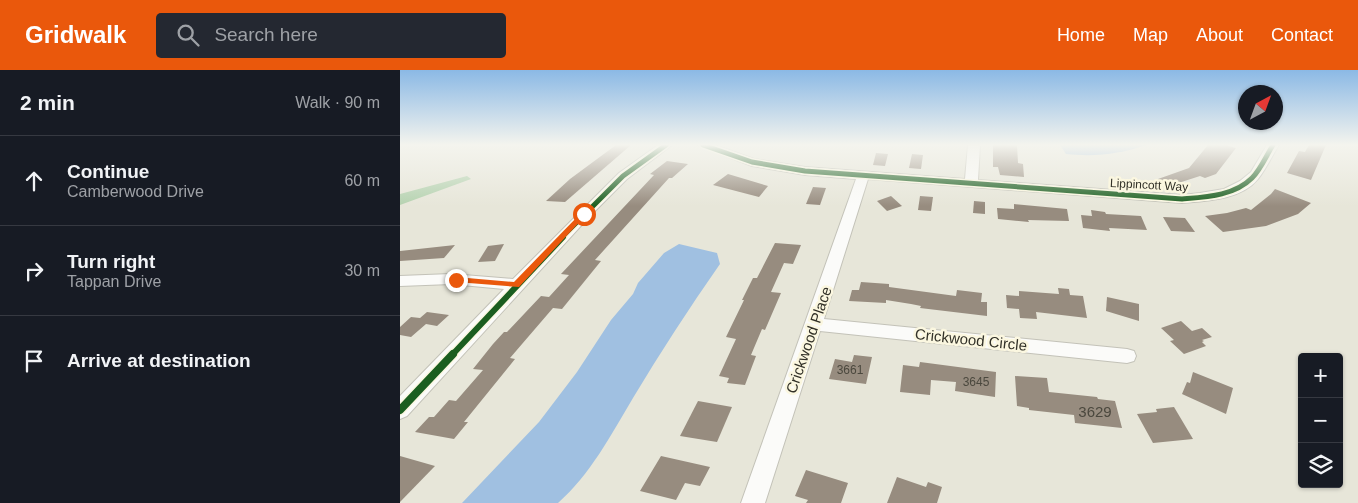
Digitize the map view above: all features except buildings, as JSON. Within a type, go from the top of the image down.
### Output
[{"type":"street","points":[[400,410],[516,285],[623,176],[638,165]]},
{"type":"street","points":[[767,165],[863,176],[971,184],[972,165]]},
{"type":"street","name":"Lippincott Way","points":[[971,184],[1165,199],[1207,197],[1228,192],[1249,180],[1259,165]]},
{"type":"street","name":"Crickwood Place","points":[[753,503],[863,176]]},
{"type":"street","points":[[400,282],[451,279],[516,285]]},
{"type":"street","name":"Crickwood Circle","points":[[814,324],[1127,356]]},
{"type":"green space","points":[[467,176],[471,179],[400,205],[400,194]]},
{"type":"water","points":[[679,244],[717,253],[720,264],[664,347],[599,454],[570,492],[558,503],[462,503],[539,422],[577,372],[611,320],[633,294],[638,283],[664,253]]},
{"type":"cycle path","points":[[400,410],[584,214],[623,176],[638,165]]},
{"type":"cycle path","points":[[771,165],[805,171],[1182,199],[1219,194],[1237,189],[1252,178],[1261,165]]},
{"type":"route","points":[[456,280],[516,285],[584,214]]}]
